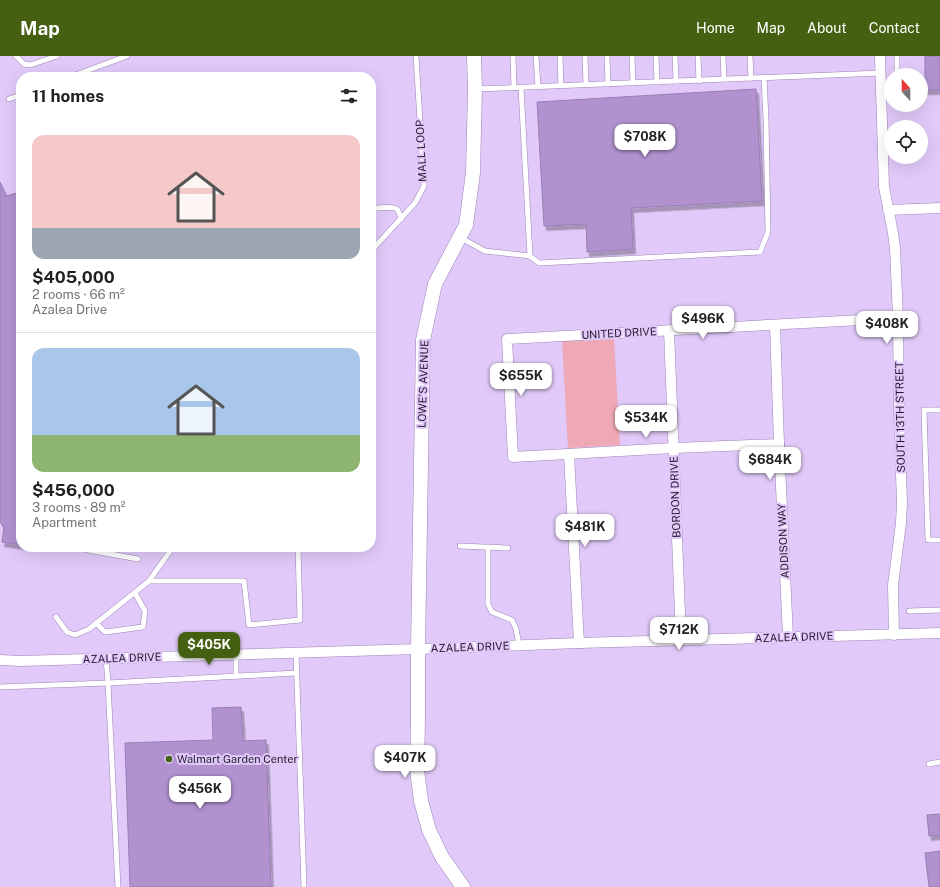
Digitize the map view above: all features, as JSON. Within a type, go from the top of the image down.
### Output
[{"type":"street","name":"LOWE'S AVENUE","points":[[462,887],[442,857],[429,830],[421,801],[417,770],[418,649],[423,340],[435,284],[466,225],[473,173],[475,90],[474,56]]},
{"type":"street","name":"SOUTH 13TH STREET","points":[[880,56],[881,73],[884,86]]},
{"type":"street","name":"SOUTH 13TH STREET","points":[[886,112],[884,187],[893,233],[896,264],[902,504],[893,585],[894,635]]},
{"type":"street","points":[[888,210],[940,208]]},
{"type":"street","name":"UNITED DRIVE","points":[[569,454],[513,457],[507,339],[898,318]]},
{"type":"street","name":"ADDISON WAY","points":[[775,325],[788,637]]},
{"type":"street","name":"BORDON DRIVE","points":[[669,330],[681,640]]},
{"type":"street","points":[[579,643],[569,454],[779,444]]},
{"type":"street","name":"AZALEA DRIVE","points":[[0,660],[21,661],[236,655],[579,643],[940,633]]},
{"type":"lane","points":[[16,56],[24,64],[30,65],[57,56]]},
{"type":"lane","points":[[84,72],[127,56]]},
{"type":"lane","name":"MALL LOOP","points":[[376,246],[415,203],[424,186],[416,56]]},
{"type":"lane","points":[[513,56],[514,88]]},
{"type":"lane","points":[[536,56],[538,87]]},
{"type":"lane","points":[[560,56],[562,86]]},
{"type":"lane","points":[[585,56],[586,85]]},
{"type":"lane","points":[[607,56],[608,84]]},
{"type":"lane","points":[[632,56],[633,83]]},
{"type":"lane","points":[[656,56],[657,82]]},
{"type":"lane","points":[[675,56],[676,81]]},
{"type":"lane","points":[[698,56],[699,80]]},
{"type":"lane","points":[[723,56],[724,80]]},
{"type":"lane","points":[[750,56],[751,78]]},
{"type":"lane","points":[[897,56],[897,68]]},
{"type":"lane","points":[[475,90],[881,73]]},
{"type":"lane","points":[[459,238],[485,251],[530,256],[539,263],[760,252],[768,232],[764,78]]},
{"type":"lane","points":[[521,88],[530,256]]},
{"type":"lane","points":[[9,99],[16,97]]},
{"type":"lane","points":[[376,208],[397,209],[401,219]]},
{"type":"lane","points":[[940,410],[924,410],[928,540],[940,540]]},
{"type":"lane","points":[[460,546],[508,548]]},
{"type":"lane","points":[[488,547],[488,604],[492,612],[512,620],[516,629],[519,645]]},
{"type":"lane","points":[[99,552],[138,559]]},
{"type":"lane","points":[[56,618],[67,632],[75,635],[89,629],[149,581],[169,552]]},
{"type":"lane","points":[[149,581],[244,581],[249,625],[300,620],[298,552]]},
{"type":"lane","points":[[96,623],[105,632],[143,627],[145,611],[135,593]]},
{"type":"lane","points":[[909,611],[940,610]]},
{"type":"lane","points":[[296,653],[304,887]]},
{"type":"lane","points":[[236,655],[236,676]]},
{"type":"lane","points":[[106,658],[118,887]]},
{"type":"lane","points":[[0,687],[296,673]]},
{"type":"lane","points":[[929,764],[940,762]]},
{"type":"shaded area","points":[[614,338],[620,445],[568,448],[562,341]]},
{"type":"building","points":[[925,56],[940,56],[940,90],[928,90],[928,68],[925,68]]},
{"type":"building","points":[[756,89],[762,201],[631,208],[633,249],[587,252],[586,224],[544,226],[537,102]]},
{"type":"building","points":[[0,182],[6,196],[16,193],[16,544],[2,542],[4,527],[0,522]]},
{"type":"building","points":[[241,707],[243,741],[266,740],[271,887],[130,887],[125,743],[213,740],[212,708]]},
{"type":"building","points":[[940,814],[940,835],[929,836],[927,815]]},
{"type":"building","points":[[940,851],[940,887],[929,887],[925,853]]},
{"type":"place","name":"Walmart Garden Center","points":[[169,759]]}]
